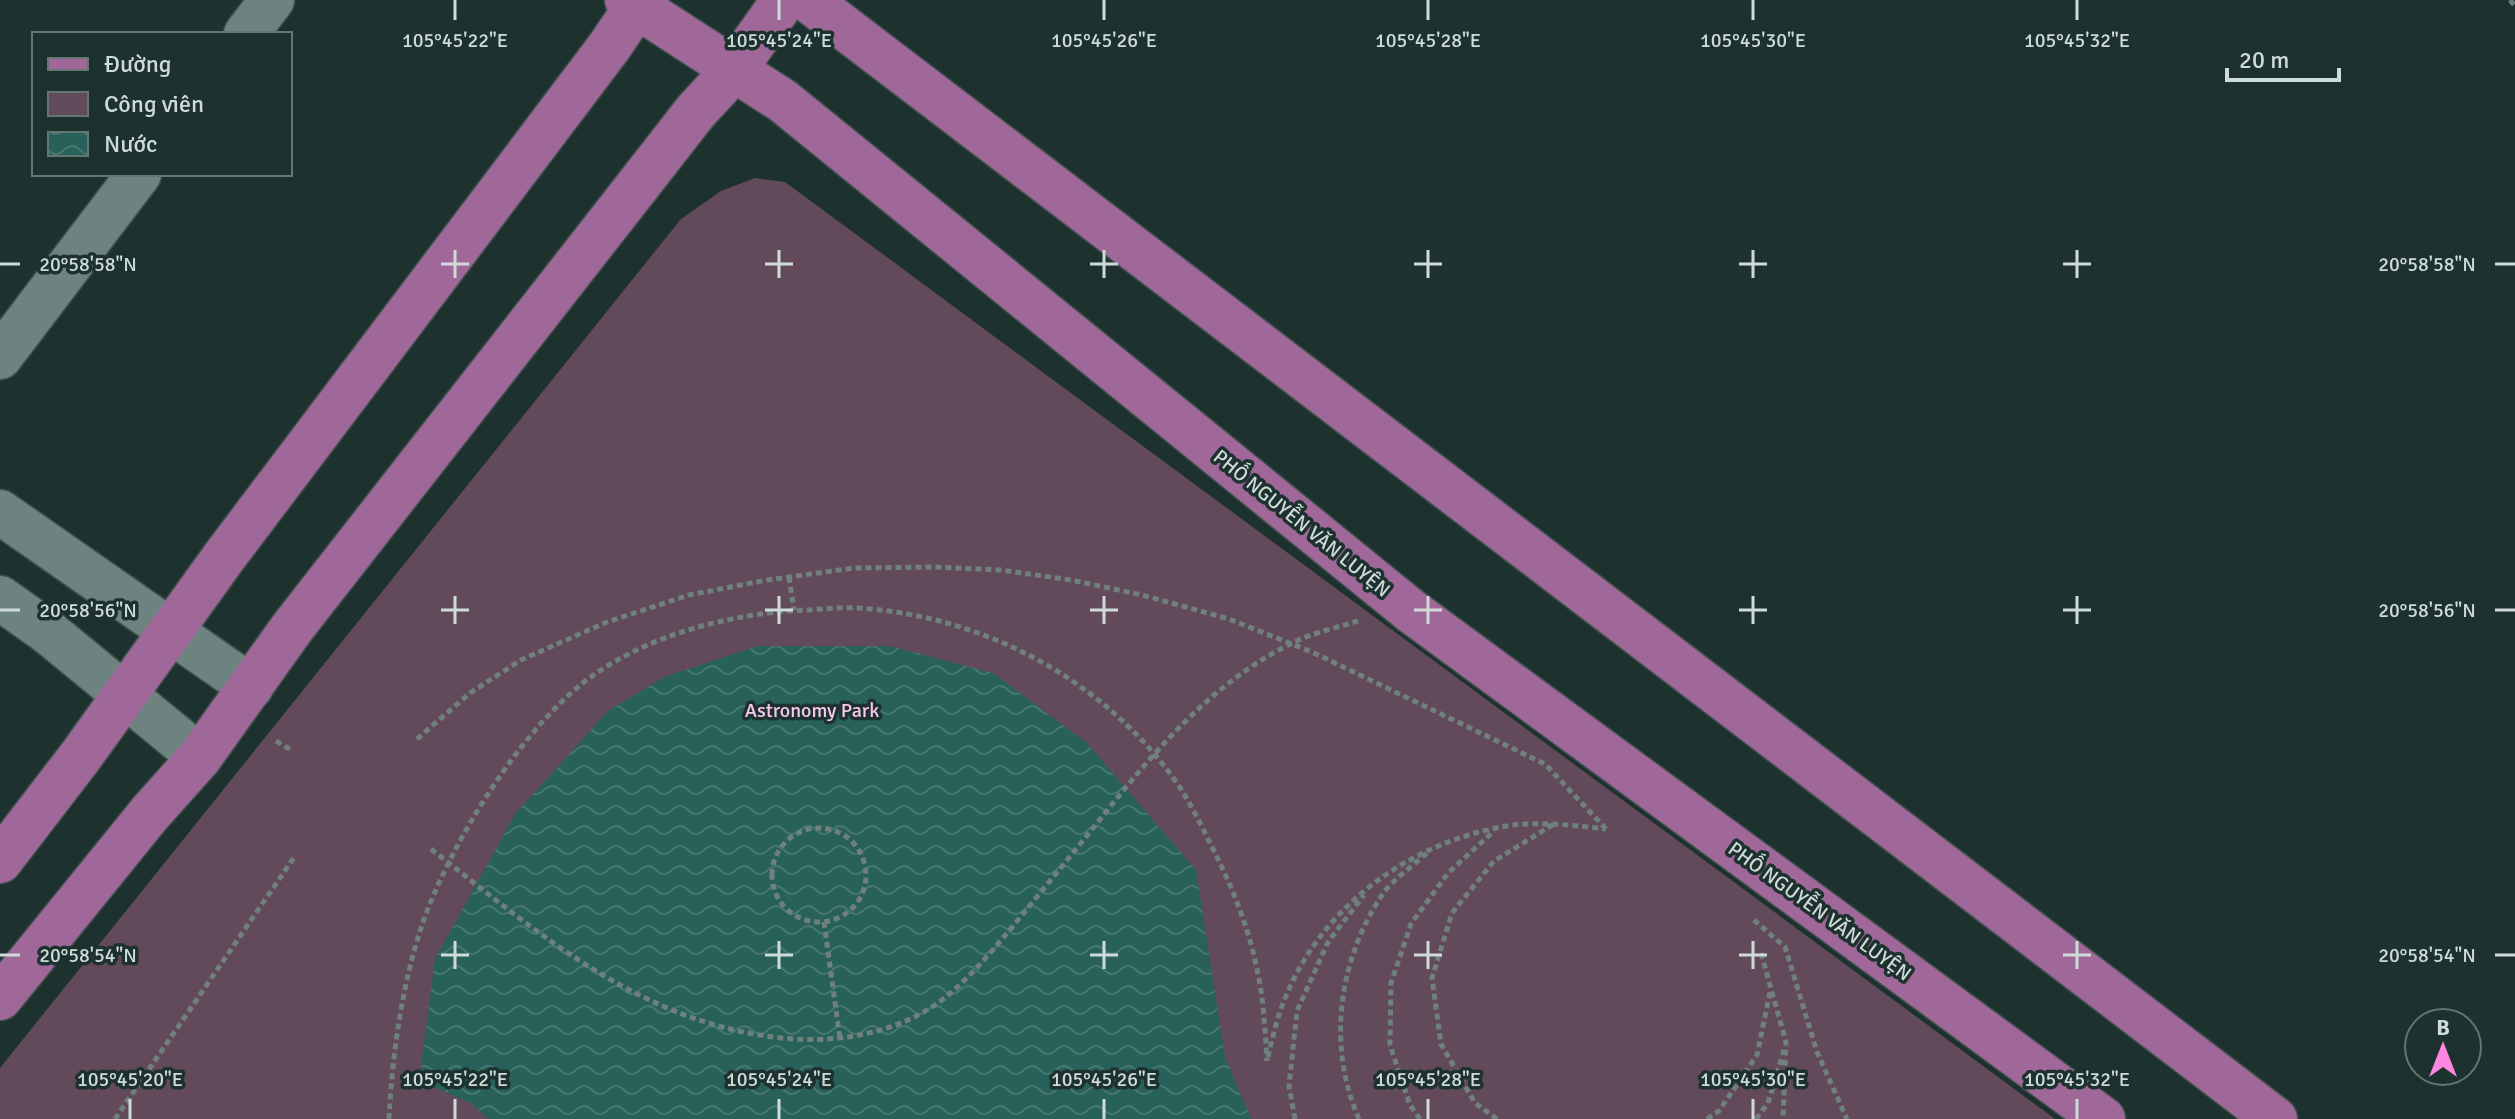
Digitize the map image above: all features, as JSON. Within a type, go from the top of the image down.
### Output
[{"type":"main road","points":[[0,998],[150,813],[200,757],[292,628],[696,111],[734,70],[784,0]]},
{"type":"main road","points":[[808,0],[2275,1119]]},
{"type":"main road","points":[[0,861],[609,47],[634,3]]},
{"type":"main road","name":"PHỐ NGUYỄN VĂN LUYỆN","points":[[634,3],[783,101],[1411,611],[2103,1119]]},
{"type":"street","points":[[248,32],[272,0]]},
{"type":"street","points":[[0,357],[137,176]]},
{"type":"street","points":[[0,512],[251,687]]},
{"type":"street","points":[[0,598],[125,694],[200,757]]},
{"type":"path","points":[[2510,0],[2515,6]]},
{"type":"path","points":[[389,1119],[391,1075],[410,970],[422,924],[449,863],[509,762],[547,716],[587,680],[623,657],[676,634],[734,618],[794,610],[856,608],[921,616],[997,639],[1047,664],[1099,699],[1179,787],[1229,881],[1258,974],[1267,1061],[1281,1009],[1303,961],[1335,917],[1375,881],[1434,846],[1497,827],[1555,823],[1607,830],[1545,764],[1290,644],[1229,619],[1142,595],[1001,570],[854,568],[689,595],[607,622],[521,660],[470,693],[417,739]]},
{"type":"path","points":[[789,577],[794,610]]},
{"type":"path","points":[[431,849],[523,924],[579,962],[642,998],[698,1021],[768,1037],[827,1041],[883,1029],[941,1000],[965,980],[1046,886],[1152,754],[1212,697],[1290,644],[1375,616],[1411,611]]},
{"type":"path","points":[[276,741],[293,751]]},
{"type":"path","points":[[1497,1119],[1475,1103],[1441,1044],[1432,978],[1452,913],[1494,861],[1555,823]]},
{"type":"path","points":[[1420,1119],[1410,1105],[1390,1045],[1391,983],[1411,924],[1448,873],[1497,827]]},
{"type":"path","points":[[809,828],[839,831],[852,840],[866,867],[866,882],[861,897],[852,909],[840,918],[824,922],[793,915],[774,891],[771,874],[774,859],[782,845],[794,834],[809,828]]},
{"type":"path","points":[[1359,1119],[1348,1093],[1339,1024],[1352,955],[1383,894],[1434,846]]},
{"type":"path","points":[[115,1119],[295,856]]},
{"type":"path","points":[[1295,1119],[1289,1086],[1297,1011],[1328,942],[1375,881]]},
{"type":"path","points":[[1754,920],[1785,947],[1817,1052],[1847,1119]]},
{"type":"path","points":[[824,922],[840,1039]]},
{"type":"path","points":[[1761,953],[1786,1042],[1783,1119]]},
{"type":"path","points":[[1707,1119],[1719,1111],[1757,1055],[1770,989]]},
{"type":"path","points":[[1756,1119],[1768,1103],[1786,1042]]},
{"type":"green space","name":"Astronomy Park","points":[[755,178],[785,182],[2055,1119],[0,1119],[0,1068],[681,219],[721,191]]},
{"type":"water","points":[[758,646],[890,646],[993,673],[1087,743],[1196,870],[1225,1057],[1251,1119],[488,1119],[471,1103],[419,1081],[435,959],[515,814],[608,711],[664,677]]}]
